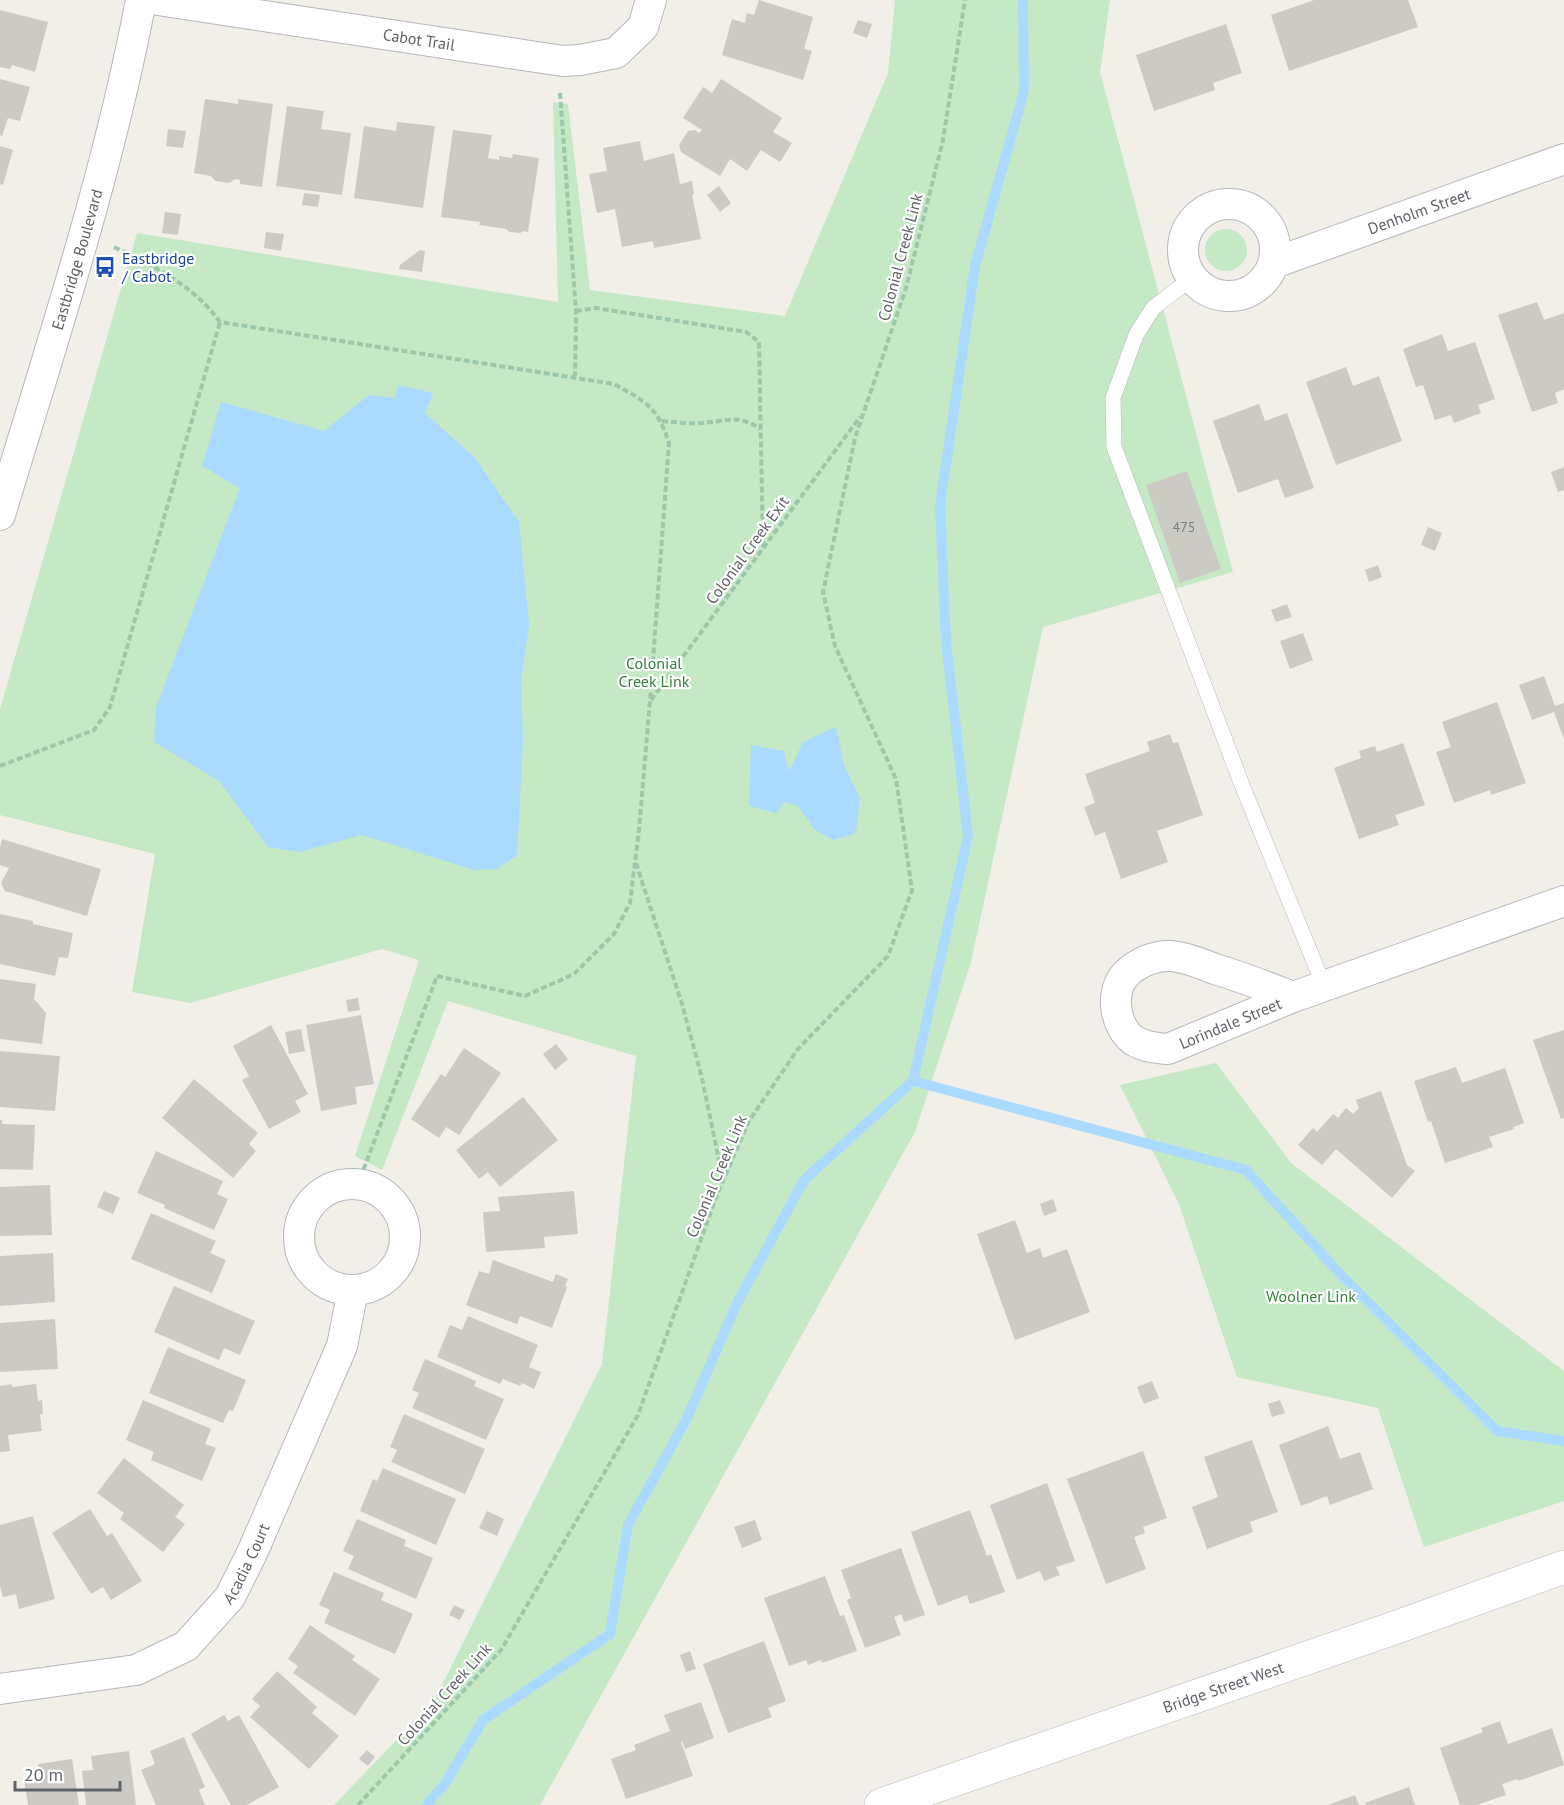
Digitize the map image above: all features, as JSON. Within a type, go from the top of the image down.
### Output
[{"type":"main road","name":"Bridge Street West","points":[[881,1805],[1564,1567]]},
{"type":"street","name":"Eastbridge Boulevard","points":[[0,515],[85,233],[130,56],[141,0]]},
{"type":"street","name":"Cabot Trail","points":[[158,0],[563,61],[616,53],[643,27],[651,0]]},
{"type":"street","name":"Denholm Street","points":[[1274,263],[1564,159]]},
{"type":"street","points":[[1235,203],[1250,208],[1263,218],[1272,231],[1276,247],[1274,263],[1268,276],[1258,287],[1245,294],[1230,297],[1216,295],[1202,288],[1192,278],[1185,265],[1183,250],[1185,236],[1192,221],[1204,210],[1219,204],[1235,203]]},
{"type":"street","name":"Lorindale Street","points":[[1293,997],[1197,962],[1171,956],[1153,958],[1137,965],[1124,976],[1117,993],[1116,1010],[1122,1029],[1135,1041],[1150,1048],[1168,1049],[1293,997],[1564,901]]},
{"type":"street","points":[[358,1184],[375,1189],[396,1206],[404,1223],[405,1238],[401,1257],[385,1279],[371,1287],[353,1290],[340,1289],[322,1281],[311,1271],[302,1256],[299,1237],[300,1224],[308,1207],[316,1198],[331,1188],[358,1184]]},
{"type":"street","name":"Acadia Court","points":[[0,1689],[136,1670],[186,1646],[230,1598],[252,1553],[342,1346],[353,1290]]},
{"type":"lane","points":[[1192,278],[1153,308],[1136,335],[1113,398],[1114,447],[1242,785],[1324,986]]},
{"type":"path","name":"Colonial Creek Link","points":[[358,1805],[501,1650],[638,1415],[723,1180],[750,1121],[798,1049],[888,956],[912,890],[896,779],[835,646],[823,592],[855,438],[906,288],[943,140],[965,0]]},
{"type":"path","points":[[563,61],[560,101],[576,311],[575,376]]},
{"type":"path","points":[[85,233],[170,275],[207,305],[220,322],[575,376],[614,384],[646,401],[662,421],[669,443],[650,701],[630,903],[614,934],[574,974],[525,996],[437,976],[358,1184]]},
{"type":"path","points":[[576,311],[596,308],[746,332],[759,342],[764,548]]},
{"type":"path","points":[[0,766],[94,730],[110,707],[220,322]]},
{"type":"path","name":"Colonial Creek Exit","points":[[650,701],[862,413]]},
{"type":"path","points":[[662,421],[700,423],[737,419],[761,429]]},
{"type":"path","points":[[635,861],[682,1004],[702,1078],[723,1180]]},
{"type":"green space","name":"Colonial Creek Link","points":[[895,0],[1110,0],[1100,72],[1233,572],[1043,627],[971,962],[915,1132],[540,1805],[334,1805],[434,1701],[602,1364],[636,1056],[448,1001],[382,1170],[355,1156],[419,960],[382,949],[190,1003],[132,992],[155,854],[0,815],[0,709],[137,233],[558,302],[553,102],[568,104],[590,290],[785,316],[888,73]]},
{"type":"green space","points":[[1226,229],[1234,230],[1241,235],[1246,242],[1246,258],[1241,265],[1234,270],[1226,271],[1218,270],[1211,265],[1206,258],[1205,250],[1206,242],[1211,235],[1218,230]]},
{"type":"green space","name":"Woolner Link","points":[[1216,1063],[1291,1163],[1564,1371],[1564,1501],[1424,1547],[1378,1408],[1237,1377],[1179,1204],[1120,1085]]},
{"type":"water","points":[[398,385],[433,393],[425,413],[475,458],[519,522],[529,625],[521,682],[523,740],[517,855],[497,869],[474,870],[362,835],[299,852],[268,847],[219,781],[154,742],[156,707],[240,488],[202,466],[221,402],[324,431],[369,395],[395,398]]},
{"type":"water","points":[[836,727],[844,765],[860,798],[856,833],[833,840],[814,829],[798,806],[784,802],[777,813],[749,806],[751,745],[784,751],[789,772],[803,742]]},
{"type":"building","points":[[759,0],[813,17],[804,49],[812,51],[803,80],[722,55],[732,19],[745,23],[747,13],[754,15]]},
{"type":"building","points":[[1314,0],[1408,0],[1418,27],[1289,71],[1271,15]]},
{"type":"building","points":[[0,10],[48,22],[35,72],[12,65],[10,69],[0,67]]},
{"type":"building","points":[[858,20],[872,24],[867,38],[853,33]]},
{"type":"building","points":[[1226,24],[1242,73],[1213,83],[1215,90],[1154,111],[1136,55]]},
{"type":"building","points":[[0,79],[30,87],[20,121],[8,118],[2,136],[0,135]]},
{"type":"building","points":[[721,79],[782,118],[773,132],[792,143],[780,162],[761,150],[747,171],[730,159],[720,176],[681,152],[679,145],[688,131],[695,130],[699,133],[702,130],[683,118],[703,87],[712,93]]},
{"type":"building","points":[[205,99],[238,104],[238,99],[273,104],[262,187],[240,184],[240,180],[235,179],[229,183],[215,181],[211,176],[194,173]]},
{"type":"building","points":[[287,106],[324,111],[321,129],[351,133],[342,195],[276,186]]},
{"type":"building","points":[[397,122],[435,126],[423,208],[354,198],[364,126],[396,131]]},
{"type":"building","points":[[168,129],[186,131],[183,148],[166,146]]},
{"type":"building","points":[[453,130],[492,135],[488,158],[499,160],[499,156],[512,158],[513,154],[539,158],[528,232],[509,232],[506,229],[479,225],[480,222],[441,217]]},
{"type":"building","points":[[640,141],[644,161],[674,153],[680,184],[692,181],[694,194],[692,195],[701,239],[654,248],[653,241],[622,247],[615,209],[597,213],[589,174],[607,171],[603,148]]},
{"type":"building","points":[[0,146],[13,150],[3,185],[0,184]]},
{"type":"building","points":[[719,186],[731,203],[720,212],[707,195]]},
{"type":"building","points":[[304,193],[320,195],[318,207],[302,205]]},
{"type":"building","points":[[165,212],[181,214],[178,235],[162,233]]},
{"type":"building","points":[[266,232],[284,234],[281,251],[264,248]]},
{"type":"building","points":[[420,250],[425,251],[422,272],[399,269],[400,265]]},
{"type":"building","points":[[1537,302],[1544,320],[1564,313],[1564,389],[1555,393],[1558,403],[1532,412],[1498,315]]},
{"type":"building","points":[[1442,334],[1448,351],[1475,342],[1495,399],[1478,405],[1481,413],[1454,423],[1451,415],[1435,420],[1423,385],[1416,387],[1403,349]]},
{"type":"building","points":[[1346,367],[1353,386],[1379,376],[1402,441],[1336,465],[1306,382]]},
{"type":"building","points":[[1259,404],[1265,421],[1287,413],[1314,488],[1285,498],[1278,479],[1238,493],[1213,421]]},
{"type":"building","points":[[1564,467],[1564,490],[1558,492],[1551,472]]},
{"type":"building","points":[[1187,471],[1221,569],[1180,583],[1146,485]]},
{"type":"building","points":[[1428,527],[1442,533],[1435,551],[1421,545]]},
{"type":"building","points":[[1378,565],[1382,577],[1369,582],[1365,570]]},
{"type":"building","points":[[1287,604],[1292,617],[1276,622],[1271,610]]},
{"type":"building","points":[[1303,633],[1313,660],[1290,669],[1280,641]]},
{"type":"building","points":[[1544,676],[1555,706],[1564,703],[1564,739],[1554,712],[1532,720],[1519,685]]},
{"type":"building","points":[[1497,702],[1526,783],[1491,795],[1490,790],[1454,803],[1436,752],[1451,747],[1442,722]]},
{"type":"building","points":[[1170,734],[1173,743],[1178,742],[1203,815],[1157,831],[1168,862],[1121,879],[1105,832],[1095,836],[1084,807],[1095,803],[1085,774],[1150,751],[1147,742]]},
{"type":"building","points":[[1403,743],[1425,805],[1395,815],[1399,825],[1359,839],[1334,768],[1361,758],[1359,751],[1375,746],[1377,752]]},
{"type":"building","points":[[2,839],[101,869],[87,916],[5,891],[1,883],[9,868],[0,865]]},
{"type":"building","points":[[0,914],[73,933],[68,958],[59,957],[55,976],[0,964]]},
{"type":"building","points":[[0,979],[36,984],[34,999],[46,1013],[42,1044],[0,1039]]},
{"type":"building","points":[[358,998],[360,1010],[348,1012],[346,1000]]},
{"type":"building","points":[[361,1015],[374,1084],[355,1087],[357,1104],[321,1111],[306,1025]]},
{"type":"building","points":[[271,1025],[308,1094],[295,1101],[301,1112],[269,1129],[242,1080],[249,1076],[233,1046]]},
{"type":"building","points":[[301,1029],[305,1051],[289,1054],[285,1032]]},
{"type":"building","points":[[1564,1030],[1564,1118],[1561,1119],[1533,1040]]},
{"type":"building","points":[[556,1044],[568,1059],[555,1070],[543,1054]]},
{"type":"building","points":[[464,1048],[501,1073],[459,1135],[446,1127],[439,1138],[411,1119],[441,1074],[445,1077]]},
{"type":"building","points":[[0,1051],[60,1056],[55,1111],[0,1107]]},
{"type":"building","points":[[1456,1067],[1462,1083],[1505,1068],[1524,1123],[1513,1127],[1514,1129],[1489,1137],[1493,1147],[1445,1163],[1414,1081]]},
{"type":"building","points":[[194,1079],[258,1133],[249,1144],[256,1151],[233,1178],[162,1118]]},
{"type":"building","points":[[1381,1091],[1407,1165],[1415,1171],[1392,1198],[1336,1149],[1322,1165],[1298,1145],[1313,1128],[1317,1132],[1333,1114],[1338,1118],[1346,1108],[1353,1114],[1359,1108],[1356,1100]]},
{"type":"building","points":[[523,1097],[558,1140],[500,1187],[488,1172],[479,1179],[456,1150]]},
{"type":"building","points":[[0,1120],[2,1124],[35,1125],[33,1170],[0,1169]]},
{"type":"building","points":[[156,1151],[223,1181],[217,1194],[228,1199],[214,1230],[164,1208],[165,1205],[137,1193]]},
{"type":"building","points":[[50,1185],[52,1235],[0,1236],[0,1187]]},
{"type":"building","points":[[104,1191],[120,1198],[113,1214],[97,1207]]},
{"type":"building","points":[[574,1191],[578,1234],[544,1237],[545,1248],[486,1252],[483,1212],[500,1211],[498,1197]]},
{"type":"building","points":[[1053,1199],[1057,1211],[1044,1216],[1040,1204]]},
{"type":"building","points":[[151,1213],[216,1241],[210,1253],[226,1260],[212,1293],[131,1259]]},
{"type":"building","points":[[1015,1220],[1027,1253],[1040,1248],[1043,1258],[1067,1249],[1090,1312],[1015,1340],[977,1234]]},
{"type":"building","points":[[53,1253],[55,1302],[0,1306],[0,1256]]},
{"type":"building","points":[[493,1260],[553,1282],[556,1274],[568,1279],[552,1328],[520,1316],[517,1324],[466,1305],[479,1271],[489,1274]]},
{"type":"building","points":[[174,1286],[255,1321],[240,1355],[224,1348],[219,1360],[154,1332]]},
{"type":"building","points":[[468,1316],[538,1345],[529,1367],[541,1372],[534,1389],[522,1383],[520,1386],[503,1379],[500,1384],[437,1357],[450,1325],[462,1330]]},
{"type":"building","points":[[55,1319],[58,1369],[0,1372],[0,1323]]},
{"type":"building","points":[[168,1347],[246,1380],[233,1411],[229,1410],[223,1423],[149,1393]]},
{"type":"building","points":[[425,1359],[476,1381],[474,1386],[504,1399],[486,1440],[412,1408],[419,1393],[412,1390]]},
{"type":"building","points":[[1152,1381],[1159,1398],[1144,1404],[1137,1387]]},
{"type":"building","points":[[12,1384],[12,1387],[36,1384],[38,1401],[42,1400],[43,1414],[40,1414],[42,1431],[8,1435],[10,1451],[0,1452],[0,1386]]},
{"type":"building","points":[[143,1400],[211,1429],[205,1444],[216,1448],[202,1481],[151,1460],[154,1452],[126,1440]]},
{"type":"building","points":[[1280,1400],[1285,1413],[1272,1417],[1268,1404]]},
{"type":"building","points":[[404,1414],[485,1449],[465,1494],[391,1462],[397,1450],[390,1447]]},
{"type":"building","points":[[1328,1426],[1340,1459],[1360,1452],[1373,1489],[1330,1505],[1327,1496],[1301,1506],[1279,1445]]},
{"type":"building","points":[[1252,1440],[1278,1512],[1250,1522],[1253,1532],[1207,1549],[1192,1507],[1218,1497],[1204,1457]]},
{"type":"building","points":[[1143,1451],[1167,1518],[1143,1527],[1145,1533],[1134,1537],[1146,1569],[1106,1584],[1067,1479]]},
{"type":"building","points":[[124,1458],[184,1505],[175,1517],[185,1524],[163,1552],[120,1519],[124,1513],[97,1493]]},
{"type":"building","points":[[383,1468],[456,1499],[436,1545],[360,1511],[373,1479],[377,1481]]},
{"type":"building","points":[[1047,1483],[1075,1561],[1056,1567],[1060,1575],[1044,1581],[1040,1571],[1017,1580],[990,1505]]},
{"type":"building","points":[[90,1509],[107,1536],[112,1533],[142,1581],[111,1600],[103,1587],[91,1594],[52,1533]]},
{"type":"building","points":[[970,1510],[987,1556],[991,1554],[1005,1592],[970,1604],[967,1595],[938,1606],[911,1532]]},
{"type":"building","points":[[487,1511],[504,1519],[497,1536],[479,1528]]},
{"type":"building","points":[[33,1516],[55,1599],[19,1609],[16,1594],[3,1597],[0,1586],[0,1525]]},
{"type":"building","points":[[357,1519],[406,1540],[404,1546],[433,1558],[416,1599],[348,1569],[354,1556],[343,1551]]},
{"type":"building","points":[[755,1520],[762,1540],[742,1548],[734,1527]]},
{"type":"building","points":[[901,1548],[925,1615],[904,1622],[901,1614],[894,1617],[901,1635],[865,1648],[847,1600],[851,1598],[841,1570]]},
{"type":"building","points":[[334,1572],[384,1593],[381,1600],[413,1614],[395,1654],[324,1623],[330,1610],[319,1605]]},
{"type":"building","points":[[825,1576],[840,1616],[844,1615],[857,1651],[822,1663],[821,1660],[808,1665],[806,1660],[789,1666],[764,1598]]},
{"type":"building","points":[[454,1605],[465,1610],[460,1620],[449,1615]]},
{"type":"building","points":[[310,1625],[355,1656],[352,1660],[380,1679],[355,1716],[293,1673],[298,1666],[288,1659]]},
{"type":"building","points":[[764,1641],[786,1701],[768,1708],[772,1717],[728,1733],[703,1664]]},
{"type":"building","points":[[690,1651],[696,1669],[686,1672],[680,1655]]},
{"type":"building","points":[[277,1671],[317,1707],[312,1713],[339,1736],[309,1769],[250,1717],[260,1706],[252,1699]]},
{"type":"building","points":[[701,1702],[714,1738],[685,1749],[681,1742],[693,1776],[626,1799],[611,1759],[636,1750],[634,1745],[670,1731],[664,1715]]},
{"type":"building","points":[[224,1715],[228,1721],[239,1715],[279,1787],[247,1805],[231,1805],[191,1734]]},
{"type":"building","points":[[1500,1721],[1508,1744],[1552,1728],[1564,1765],[1518,1781],[1517,1779],[1502,1784],[1506,1795],[1477,1805],[1460,1805],[1440,1748],[1483,1732],[1481,1728]]},
{"type":"building","points":[[184,1737],[205,1787],[199,1790],[205,1805],[156,1805],[141,1770],[155,1764],[150,1751]]},
{"type":"building","points":[[367,1750],[375,1757],[368,1766],[359,1759]]},
{"type":"building","points":[[129,1751],[136,1805],[86,1805],[82,1771],[93,1770],[91,1756]]},
{"type":"building","points":[[72,1759],[79,1805],[28,1805],[24,1779],[39,1777],[38,1764]]},
{"type":"building","points":[[1409,1787],[1415,1805],[1366,1805],[1365,1803]]},
{"type":"building","points":[[1355,1795],[1359,1805],[1328,1805]]},
{"type":"waterway","points":[[426,1805],[444,1785],[483,1720],[610,1634],[628,1525],[686,1420],[737,1303],[804,1180],[913,1081],[968,836],[946,641],[940,505],[975,266],[1024,91],[1023,0]]},
{"type":"waterway","points":[[913,1081],[1246,1170],[1341,1275],[1497,1431],[1564,1441]]},
{"type":"place","name":"Eastbridge / Cabot","points":[[105,267]]}]
